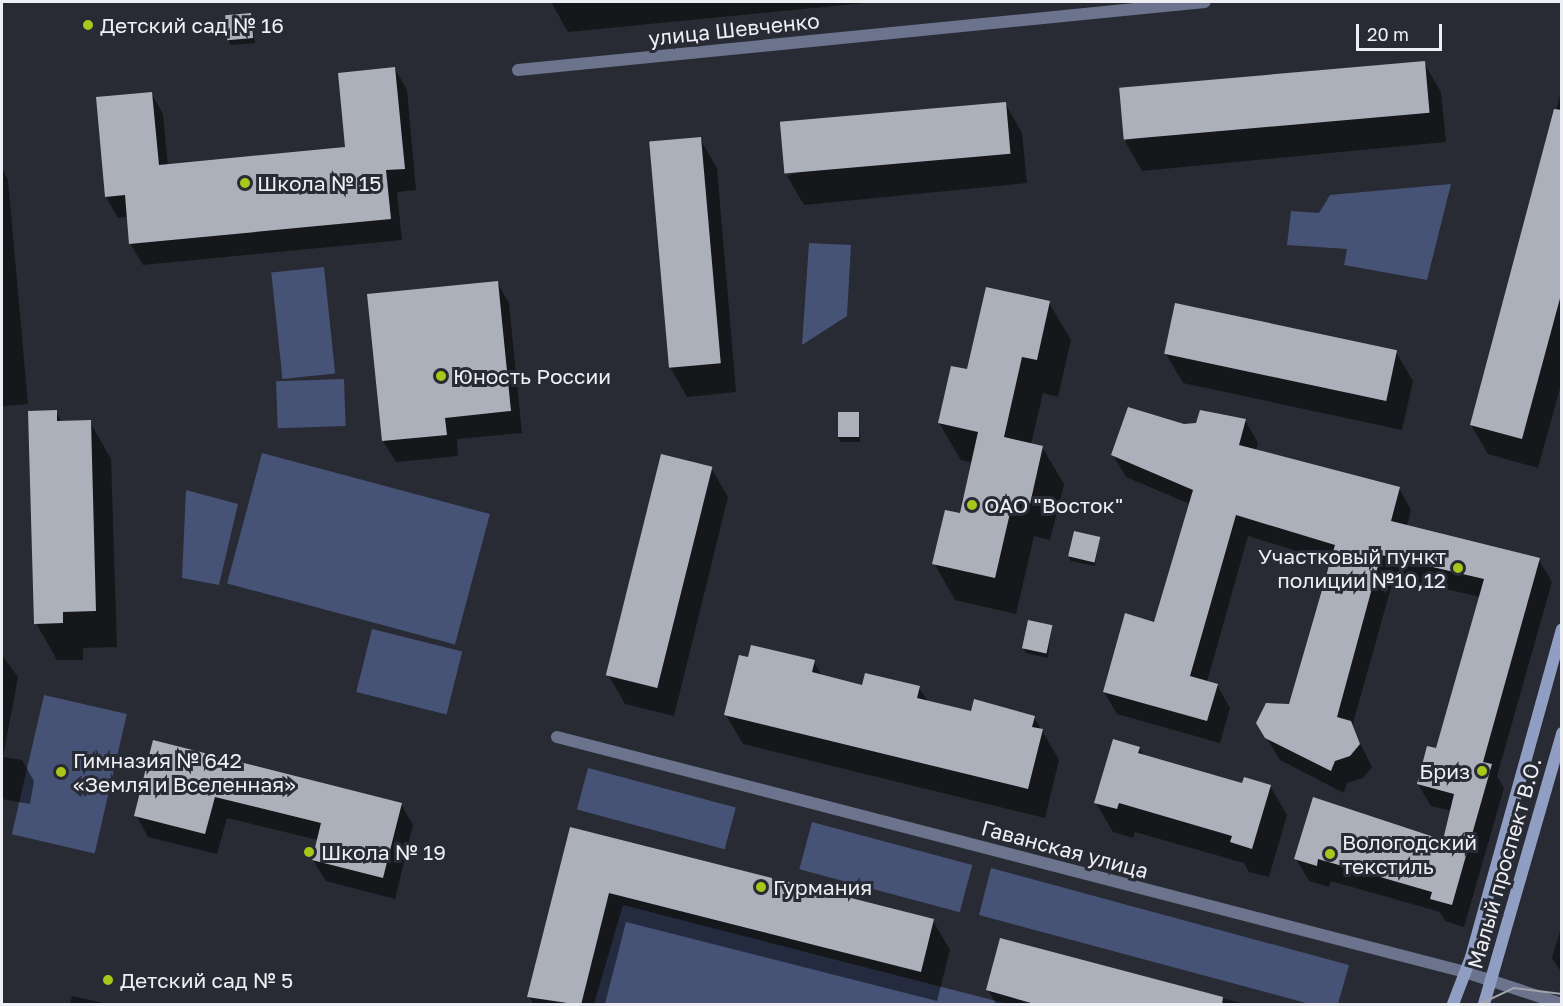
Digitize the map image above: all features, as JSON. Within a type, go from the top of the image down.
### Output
[{"type":"main road","name":"Малый проспект В.О.","points":[[1453,1005],[1465,972],[1562,629]]},
{"type":"main road","name":"Малый проспект В.О.","points":[[1484,1005],[1562,733]]},
{"type":"street","name":"улица Шевченко","points":[[518,70],[1205,2]]},
{"type":"street","name":"Гаванская улица","points":[[557,737],[1465,972],[1562,1004]]},
{"type":"shaded area","points":[[1451,184],[1427,280],[1344,265],[1347,249],[1287,245],[1291,211],[1319,213],[1330,195]]},
{"type":"shaded area","points":[[809,243],[851,245],[847,316],[802,345]]},
{"type":"shaded area","points":[[324,267],[335,373],[282,379],[271,273]]},
{"type":"shaded area","points":[[344,379],[346,426],[278,428],[276,381]]},
{"type":"shaded area","points":[[262,453],[490,514],[455,644],[227,583]]},
{"type":"shaded area","points":[[186,490],[238,504],[219,585],[182,578]]},
{"type":"shaded area","points":[[372,629],[462,651],[447,715],[356,692]]},
{"type":"shaded area","points":[[44,695],[127,714],[95,853],[12,834]]},
{"type":"shaded area","points":[[588,768],[736,808],[725,849],[577,810]]},
{"type":"shaded area","points":[[812,822],[972,865],[960,912],[799,869]]},
{"type":"shaded area","points":[[991,868],[1349,965],[1338,1004],[1310,1004],[979,915]]},
{"type":"shaded area","points":[[623,905],[1008,1004],[594,1004]]},
{"type":"building","points":[[251,13],[253,38],[227,40],[225,15]]},
{"type":"building","points":[[1425,61],[1430,113],[1124,140],[1119,88]]},
{"type":"building","points":[[395,67],[405,169],[386,170],[391,219],[129,244],[125,195],[105,197],[96,97],[152,92],[159,165],[345,147],[338,73]]},
{"type":"building","points":[[1006,102],[1011,154],[784,174],[780,122]]},
{"type":"building","points":[[1554,109],[1562,110],[1562,291],[1522,439],[1470,425]]},
{"type":"building","points":[[701,137],[721,363],[669,368],[649,142]]},
{"type":"building","name":"Юность России","points":[[498,281],[511,411],[445,418],[447,435],[382,441],[367,294]]},
{"type":"building","points":[[986,287],[1050,301],[1037,360],[1022,357],[1004,437],[1043,446],[1030,504],[1013,500],[995,578],[932,564],[945,510],[960,513],[978,432],[938,423],[951,366],[967,369]]},
{"type":"building","points":[[1175,303],[1397,350],[1386,401],[1164,354]]},
{"type":"building","points":[[1128,407],[1184,424],[1196,423],[1200,410],[1246,419],[1239,445],[1400,487],[1391,521],[1540,558],[1483,762],[1492,764],[1452,905],[1430,899],[1432,892],[1318,859],[1317,866],[1294,859],[1313,797],[1443,840],[1454,794],[1417,784],[1427,746],[1436,748],[1484,579],[1381,555],[1337,717],[1351,721],[1360,744],[1350,756],[1335,761],[1331,771],[1265,738],[1256,723],[1266,703],[1289,704],[1335,545],[1236,515],[1190,676],[1218,684],[1207,721],[1103,692],[1125,613],[1154,622],[1193,490],[1111,455]]},
{"type":"building","points":[[57,410],[57,421],[91,420],[96,611],[63,612],[63,623],[34,624],[28,411]]},
{"type":"building","points":[[838,412],[859,412],[859,437],[838,437]]},
{"type":"building","points":[[661,454],[712,467],[657,688],[606,675]]},
{"type":"building","points":[[1074,531],[1100,537],[1094,562],[1068,556]]},
{"type":"building","points":[[1028,620],[1052,625],[1046,654],[1022,648]]},
{"type":"building","points":[[751,645],[815,660],[812,672],[862,685],[865,673],[920,686],[917,698],[971,711],[974,699],[1035,716],[1032,727],[1043,729],[1028,789],[724,715],[739,655],[748,657]]},
{"type":"building","points":[[1113,739],[1140,747],[1138,753],[1242,783],[1244,777],[1271,785],[1252,849],[1230,842],[1232,836],[1119,803],[1117,809],[1094,803]]},
{"type":"building","points":[[153,740],[402,803],[383,878],[312,860],[321,823],[215,797],[205,834],[134,816]]},
{"type":"building","points":[[570,827],[934,919],[921,972],[609,893],[581,1005],[527,997]]},
{"type":"building","points":[[1000,938],[1223,997],[1222,1005],[1038,1005],[986,990]]},
{"type":"tram line","points":[[1480,1004],[1514,988],[1562,994]]},
{"type":"tram line","points":[[1505,1004],[1546,1004]]},
{"type":"place","name":"Детский сад № 16","points":[[88,25]]},
{"type":"place","name":"Школа № 15","points":[[245,183]]},
{"type":"place","name":"Юность России","points":[[441,376]]},
{"type":"place","name":"ОАО \"Восток\"","points":[[972,505]]},
{"type":"place","name":"Участковый пункт полиции №10,12","points":[[1458,568]]},
{"type":"place","name":"Бриз","points":[[1482,771]]},
{"type":"place","name":"Гимназия № 642 «Земля и Вселенная»","points":[[61,772]]},
{"type":"place","name":"Школа № 19","points":[[309,852]]},
{"type":"place","name":"Вологодский текстиль","points":[[1330,854]]},
{"type":"place","name":"Гурмания","points":[[761,887]]},
{"type":"place","name":"Детский сад № 5","points":[[108,980]]}]
